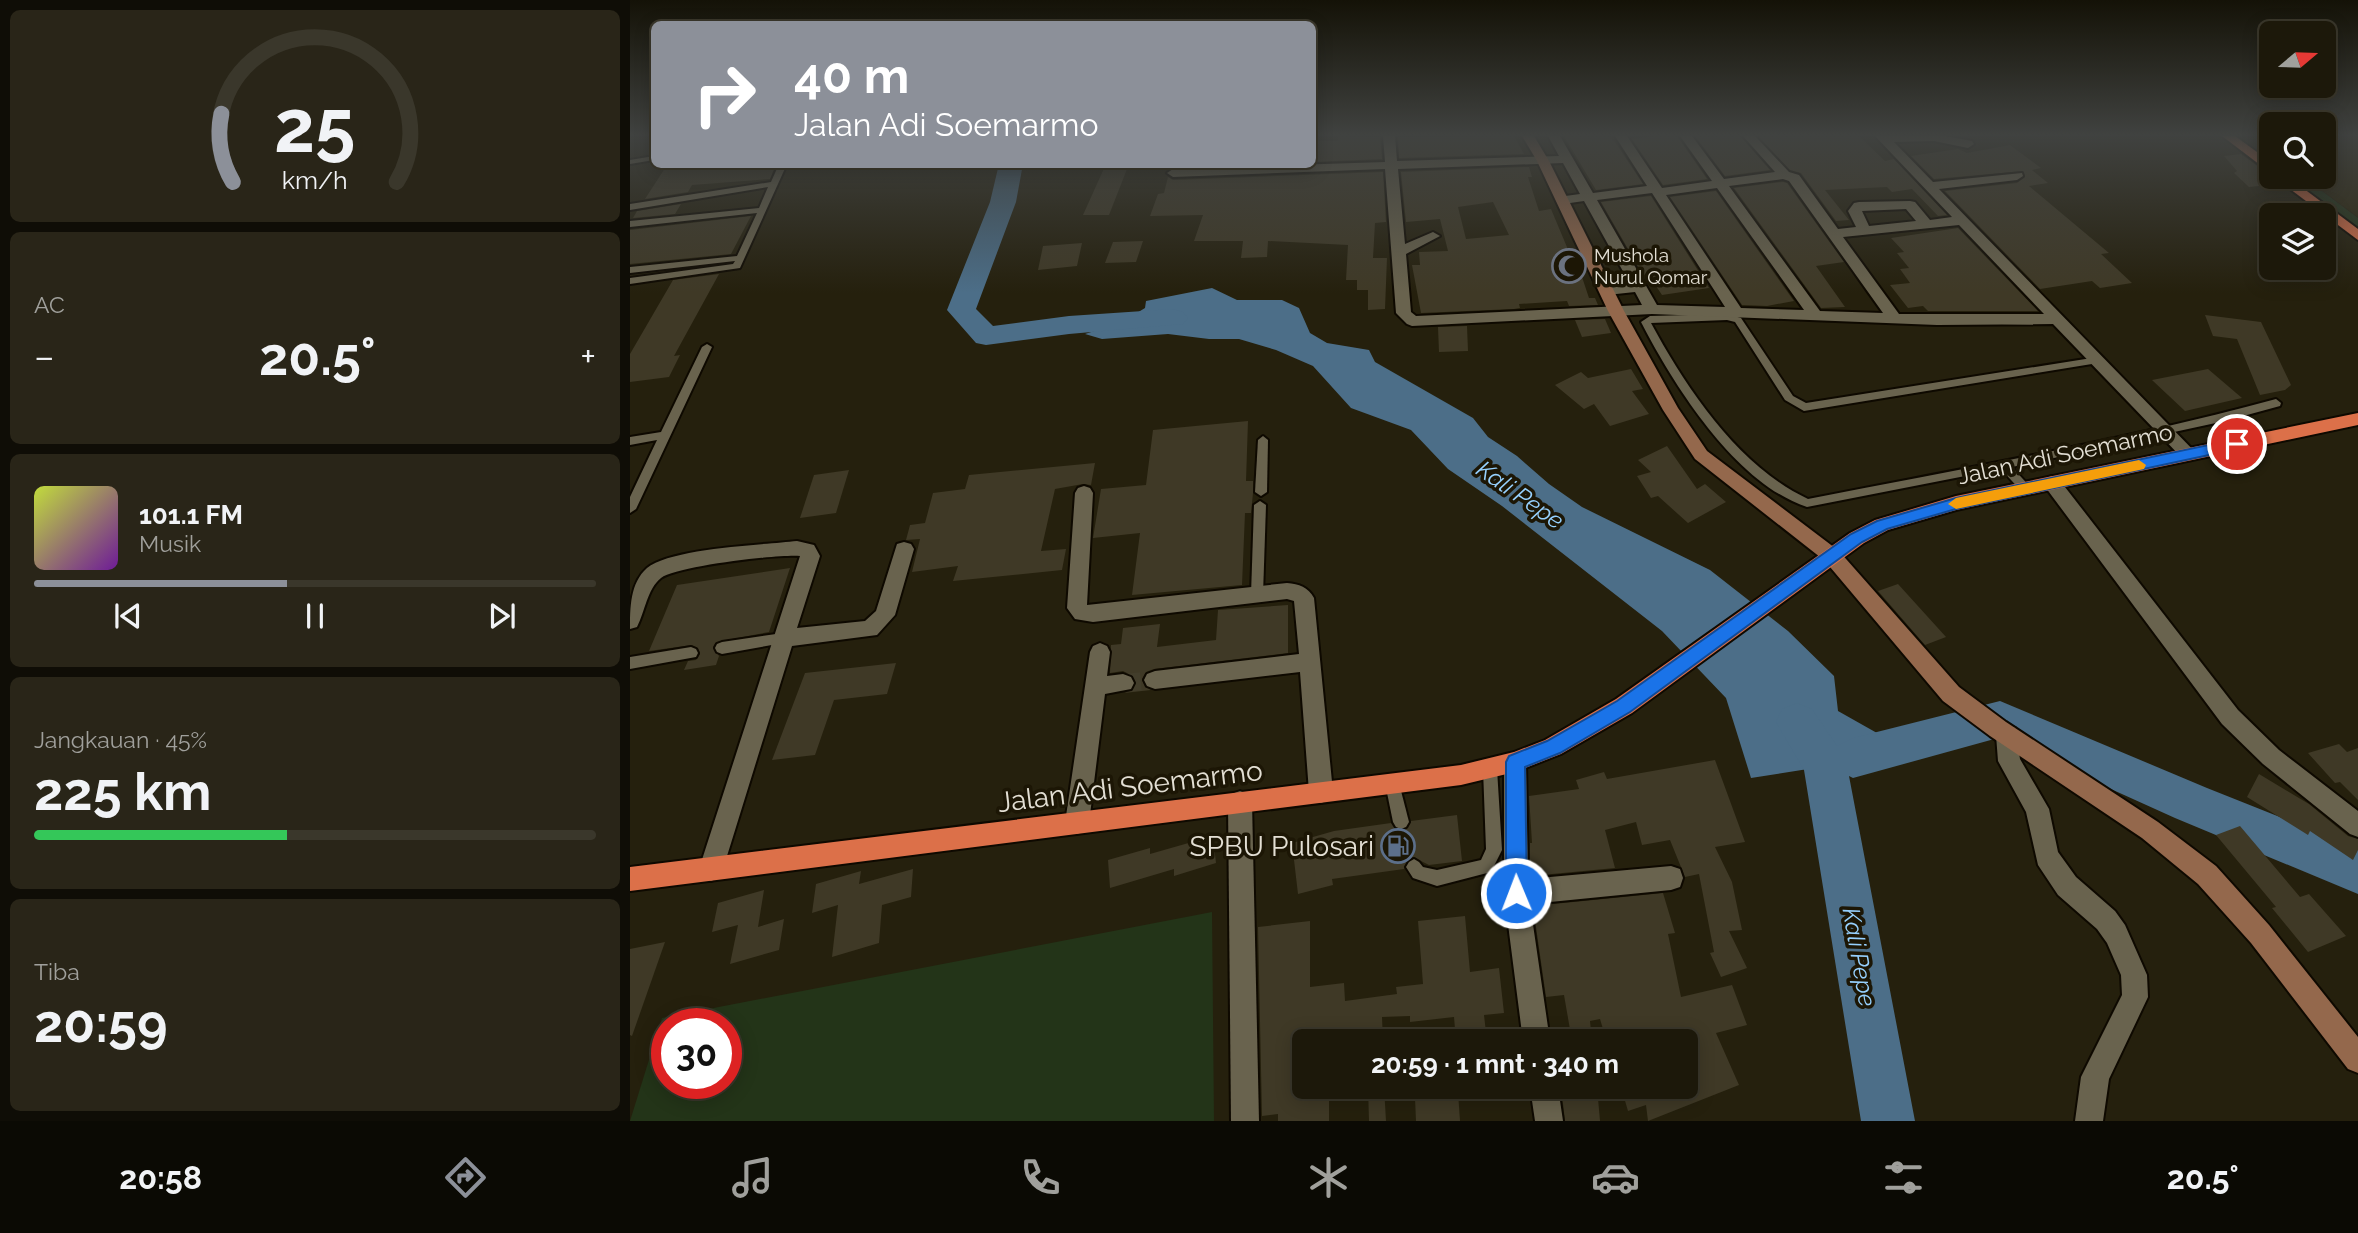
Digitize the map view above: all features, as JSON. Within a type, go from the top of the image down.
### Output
[{"type":"highway","points":[[2296,189],[2358,236]]},
{"type":"highway","name":"Jalan Adi Soemarmo","points":[[630,879],[1490,769],[1553,747],[1624,706],[1797,580],[1857,538],[1882,525],[1956,503],[2358,419]]},
{"type":"main road","points":[[1557,188],[1616,311],[1671,410],[1701,455],[1832,556],[1951,694],[2002,732],[2150,830],[2207,875],[2260,934],[2358,1059]]},
{"type":"street","points":[[1394,188],[1404,313],[1412,321],[1652,309],[1894,318],[2058,319]]},
{"type":"street","points":[[1583,188],[1652,309]]},
{"type":"street","points":[[1563,201],[1672,188]]},
{"type":"street","points":[[1724,188],[1815,315]]},
{"type":"street","points":[[1801,188],[1894,318]]},
{"type":"street","points":[[1932,188],[2189,455]]},
{"type":"street","points":[[1657,190],[1736,312]]},
{"type":"street","points":[[1865,231],[1854,211],[1859,206],[1910,205],[1926,224]]},
{"type":"street","points":[[1834,234],[1964,220]]},
{"type":"street","points":[[1400,252],[1433,236]]},
{"type":"street","points":[[1607,291],[1639,287]]},
{"type":"street","points":[[2052,483],[2230,717],[2271,757],[2358,826]]},
{"type":"street","points":[[1084,493],[1077,608],[1082,613],[1093,614],[1287,591],[1297,592],[1304,598],[1321,792]]},
{"type":"street","points":[[630,621],[648,580],[659,570],[679,564],[797,548],[807,550],[810,556],[711,869]]},
{"type":"street","points":[[783,638],[870,628],[880,622],[885,615],[904,549]]},
{"type":"street","points":[[1077,823],[1100,652]]},
{"type":"street","points":[[1155,680],[1309,662]]},
{"type":"street","points":[[1095,686],[1123,683]]},
{"type":"street","points":[[2002,732],[2009,761],[2037,809],[2047,857],[2067,886],[2106,920],[2116,934],[2134,975],[2135,997],[2095,1077],[2089,1121]]},
{"type":"street","points":[[1516,762],[1516,893],[1535,1029]]},
{"type":"street","points":[[1240,803],[1245,1121]]},
{"type":"street","points":[[1516,893],[1671,878]]},
{"type":"street","points":[[1546,1099],[1549,1121]]},
{"type":"lane","points":[[630,206],[746,188]]},
{"type":"lane","points":[[630,281],[737,266],[772,188]]},
{"type":"lane","points":[[630,223],[762,210]]},
{"type":"lane","points":[[630,270],[740,258]]},
{"type":"lane","points":[[2098,360],[1808,408],[1789,398],[1742,323],[1733,318],[1648,320],[1648,325],[1699,410],[1718,433],[1782,492],[1798,501],[1812,504],[2165,430],[2276,403]]},
{"type":"lane","points":[[630,509],[706,347]]},
{"type":"lane","points":[[1643,359],[1665,354]]},
{"type":"lane","points":[[630,441],[666,435]]},
{"type":"lane","points":[[1257,595],[1263,440]]},
{"type":"lane","points":[[2003,465],[2026,489]]},
{"type":"lane","points":[[722,648],[783,638]]},
{"type":"lane","points":[[630,663],[691,653]]},
{"type":"lane","points":[[1414,867],[1418,873],[1437,878],[1486,867],[1494,850],[1490,769]]},
{"type":"lane","points":[[1392,783],[1401,822]]},
{"type":"shaded area","points":[[2336,188],[2358,188],[2358,217],[2320,189]]},
{"type":"green space","points":[[2302,189],[2319,189],[2358,218],[2358,232],[2336,215],[2336,203],[2320,203]]},
{"type":"green space","points":[[1212,912],[1214,1121],[630,1121],[651,1053],[651,1099],[742,1099],[742,1008],[714,1008]]},
{"type":"water","points":[[1212,288],[1237,300],[1282,300],[1299,308],[1310,333],[1327,343],[1369,350],[1375,362],[1473,418],[1488,437],[1582,507],[1710,570],[1788,631],[1834,676],[1838,711],[1900,746],[1903,754],[1751,778],[1726,698],[1662,631],[1502,506],[1448,469],[1411,430],[1351,408],[1313,366],[1276,350],[1239,339],[1209,339],[1168,334],[1102,339],[1085,334],[1122,322],[1145,308],[1146,301]]},
{"type":"building","points":[[652,188],[690,188],[688,192],[645,199]]},
{"type":"building","points":[[1095,188],[1119,188],[1109,215],[1083,215]]},
{"type":"building","points":[[1165,188],[1384,188],[1386,222],[1375,223],[1373,258],[1387,258],[1385,309],[1368,310],[1368,290],[1357,290],[1357,280],[1346,280],[1348,245],[1268,241],[1267,257],[1241,258],[1243,241],[1194,241],[1203,215],[1150,216],[1158,194],[1164,193]]},
{"type":"building","points":[[1403,188],[1532,188],[1539,211],[1551,209],[1572,259],[1576,259],[1589,298],[1595,298],[1598,305],[1569,306],[1567,301],[1519,304],[1520,308],[1514,309],[1421,313],[1412,265],[1420,265],[1419,252],[1448,251],[1440,219],[1406,222]],"holes":[[[1493,202],[1509,235],[1466,239],[1458,207]]]},
{"type":"building","points":[[1734,188],[1791,188],[1844,262],[1816,266],[1845,307],[1821,308]]},
{"type":"building","points":[[1812,188],[1860,188],[1825,190],[1849,220],[1836,221]]},
{"type":"building","points":[[1888,188],[1922,188],[1947,215],[1938,216],[1912,189],[1892,192]]},
{"type":"building","points":[[2032,188],[2109,253],[2101,254],[2132,283],[2100,288],[2092,281],[2040,289],[1945,191]]},
{"type":"building","points":[[1716,191],[1794,301],[1767,306],[1742,305],[1670,197]]},
{"type":"building","points":[[1651,196],[1709,288],[1662,295],[1648,274],[1643,275],[1601,202]]},
{"type":"building","points":[[681,204],[675,214],[633,218],[637,211]]},
{"type":"building","points":[[751,216],[731,254],[630,264],[630,230]]},
{"type":"building","points":[[1958,228],[2038,311],[1928,311],[1923,306],[1908,308],[1890,285],[1910,283],[1900,269],[1909,268],[1897,253],[1904,252],[1891,238]]},
{"type":"building","points":[[1143,241],[1136,262],[1105,263],[1113,242]]},
{"type":"building","points":[[1082,243],[1077,266],[1038,270],[1043,246]]},
{"type":"building","points":[[719,274],[674,356],[680,355],[669,377],[630,382],[630,354],[673,280]]},
{"type":"building","points":[[2205,315],[2261,322],[2291,385],[2285,390],[2260,395],[2237,339],[2213,336]]},
{"type":"building","points":[[1605,319],[1611,333],[1582,337],[1575,320]]},
{"type":"building","points":[[1467,326],[1468,351],[1439,352],[1438,327]]},
{"type":"building","points":[[1631,369],[1643,389],[1632,391],[1649,414],[1610,426],[1594,404],[1584,409],[1555,385],[1581,372],[1588,378]]},
{"type":"building","points":[[2208,369],[2242,398],[2185,411],[2152,380]]},
{"type":"building","points":[[1248,421],[1246,481],[1253,481],[1253,493],[1251,513],[1245,513],[1242,585],[1132,595],[1140,533],[1093,538],[1101,489],[1146,485],[1153,430]]},
{"type":"building","points":[[1667,446],[1697,489],[1705,484],[1726,502],[1688,523],[1658,496],[1651,498],[1637,476],[1651,472],[1638,460]]},
{"type":"building","points":[[1095,463],[1091,485],[1055,489],[1041,551],[1066,549],[1062,570],[953,581],[958,566],[912,572],[920,539],[906,540],[910,525],[925,523],[933,493],[965,489],[969,475]]},
{"type":"building","points":[[849,470],[836,513],[800,518],[814,475]]},
{"type":"building","points":[[790,568],[769,632],[716,642],[713,647],[719,656],[716,665],[684,670],[688,661],[696,660],[700,654],[698,648],[692,645],[649,651],[677,585]]},
{"type":"building","points":[[1898,584],[1946,637],[1925,645],[1878,591]]},
{"type":"building","points":[[1288,605],[1288,653],[1154,669],[1146,672],[1142,679],[1145,687],[1151,690],[1124,693],[1133,690],[1136,684],[1133,676],[1123,671],[1110,673],[1111,645],[1121,644],[1123,628],[1160,624],[1157,647],[1216,640],[1218,610]]},
{"type":"building","points":[[896,663],[887,694],[834,700],[815,755],[772,760],[805,673]]},
{"type":"building","points":[[2339,744],[2347,752],[2358,748],[2358,800],[2340,782],[2335,783],[2308,753]]},
{"type":"building","points":[[1715,760],[1745,842],[1715,847],[1732,882],[1742,930],[1729,931],[1747,968],[1721,977],[1710,953],[1714,952],[1699,874],[1685,877],[1670,840],[1642,845],[1636,822],[1605,830],[1615,868],[1531,876],[1529,796],[1579,789],[1576,780],[1604,772],[1607,779]]},
{"type":"building","points":[[2259,774],[2309,804],[2348,836],[2358,839],[2358,850],[2353,860],[2310,831],[2308,835],[2247,797]]},
{"type":"building","name":"SPBU Pulosari","points":[[1457,815],[1462,861],[1429,865],[1413,857],[1407,861],[1404,869],[1332,879],[1333,885],[1298,894],[1292,843],[1334,831],[1391,823],[1395,829],[1402,831],[1408,828],[1411,821]]},
{"type":"building","points":[[2240,826],[2300,897],[2309,894],[2346,936],[2308,952],[2272,908],[2276,907],[2216,835]]},
{"type":"building","points":[[1213,836],[1216,863],[1174,876],[1174,869],[1110,888],[1108,860],[1150,848],[1150,854]]},
{"type":"building","points":[[913,869],[911,897],[882,905],[879,943],[832,957],[838,905],[812,913],[816,884],[861,871],[859,884]]},
{"type":"building","points":[[764,890],[758,927],[784,919],[779,950],[730,964],[738,925],[712,932],[718,903]]},
{"type":"building","points":[[1663,893],[1675,933],[1668,934],[1681,997],[1732,985],[1747,1025],[1716,1033],[1739,1085],[1648,1121],[1646,1105],[1628,1111],[1624,1099],[1698,1099],[1698,1029],[1603,1029],[1600,1019],[1590,1021],[1591,1029],[1570,1029],[1564,995],[1546,997],[1533,906]]},
{"type":"building","points":[[1465,916],[1470,972],[1499,968],[1504,1013],[1484,1015],[1486,1029],[1455,1029],[1454,1017],[1410,1022],[1410,1016],[1382,1017],[1382,1029],[1292,1029],[1292,1099],[1329,1099],[1329,1121],[1278,1121],[1278,1114],[1262,1116],[1258,927],[1310,921],[1310,987],[1344,983],[1345,1001],[1397,994],[1396,987],[1423,984],[1418,921]]},
{"type":"building","points":[[665,942],[632,1036],[630,949]]},
{"type":"building","points":[[1368,1099],[1385,1099],[1386,1121],[1369,1121]]},
{"type":"building","points":[[1415,1099],[1458,1099],[1460,1121],[1416,1121]]},
{"type":"building","points":[[1562,1099],[1598,1099],[1600,1121],[1565,1121]]},
{"type":"waterway","name":"Kali Pepe","points":[[1006,188],[961,310],[986,336],[1069,325],[1173,318]]},
{"type":"waterway","points":[[1853,758],[2000,719],[2191,803],[2358,871]]},
{"type":"waterway","name":"Kali Pepe","points":[[1797,722],[1825,765],[1888,1121]]},
{"type":"tunnel","points":[[1123,683],[1155,680]]},
{"type":"slow traffic","points":[[1956,504],[2139,465]]},
{"type":"place","name":"Mushola Nurul Qomar","points":[[1569,266]]},
{"type":"place","name":"SPBU Pulosari","points":[[1398,846]]},
{"type":"route","points":[[1516,893],[1516,762],[1553,747],[1624,706],[1869,530],[1956,503],[2237,444]]}]
